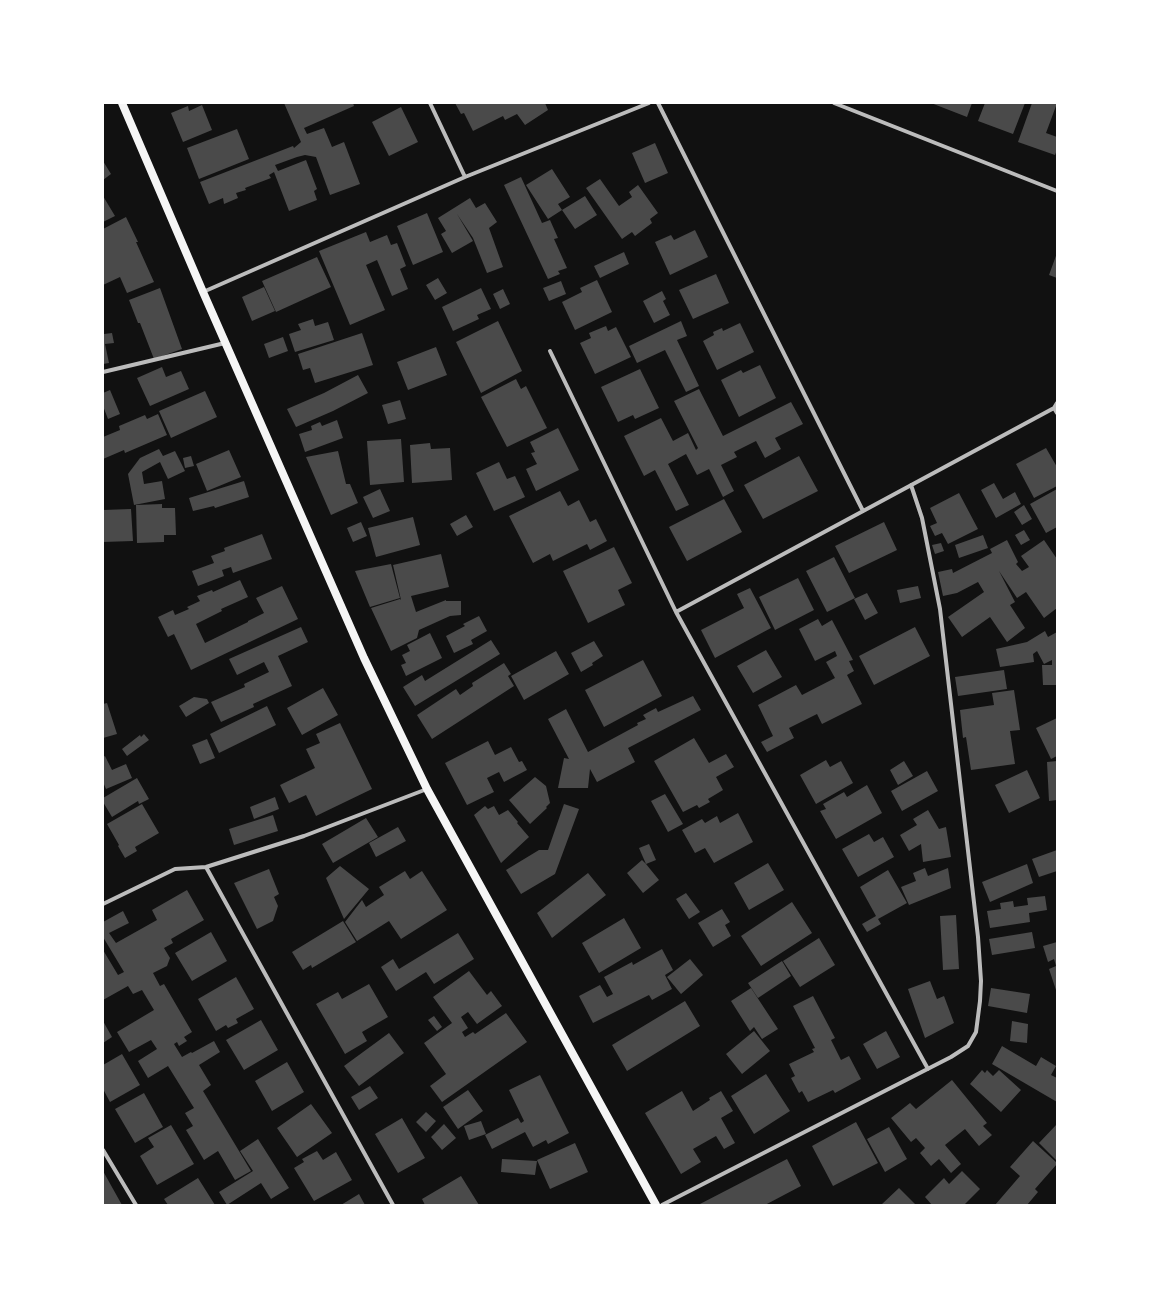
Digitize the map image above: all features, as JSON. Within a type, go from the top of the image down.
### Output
[{"type":"main road","points":[[122,103],[203,292],[364,658],[427,789],[656,1205]]},
{"type":"street","points":[[430,103],[465,177]]},
{"type":"street","points":[[203,292],[465,177],[649,103]]},
{"type":"street","points":[[658,103],[863,511]]},
{"type":"street","points":[[834,103],[1057,190]]},
{"type":"street","points":[[103,372],[226,343]]},
{"type":"street","points":[[550,351],[676,612],[928,1069]]},
{"type":"street","points":[[676,612],[1054,408],[1057,403]]},
{"type":"street","points":[[1054,408],[1057,414]]},
{"type":"street","points":[[662,1205],[928,1069],[962,1050],[972,1040],[976,1032],[981,981],[978,937],[940,609],[922,518],[911,485]]},
{"type":"street","points":[[103,904],[175,869],[206,867],[304,836],[427,789]]},
{"type":"street","points":[[206,867],[393,1205]]},
{"type":"street","points":[[103,1150],[136,1205]]},
{"type":"building","points":[[284,103],[353,103],[354,106],[304,128],[307,134],[324,128],[332,147],[344,142],[360,184],[330,195],[316,157],[305,155],[275,165],[278,171],[306,160],[317,189],[314,191],[317,200],[289,211],[274,172],[269,175],[271,178],[236,193],[238,198],[224,204],[223,198],[209,204],[200,182],[293,146],[294,148],[301,142]]},
{"type":"building","points":[[455,103],[545,103],[548,110],[525,125],[517,114],[505,120],[503,116],[473,131],[464,113],[461,114]]},
{"type":"building","points":[[931,103],[972,103],[967,117]]},
{"type":"building","points":[[985,103],[1025,103],[1013,134],[978,121]]},
{"type":"building","points":[[1032,103],[1057,103],[1057,107],[1056,106],[1046,133],[1057,137],[1057,150],[1055,155],[1018,142]]},
{"type":"building","points":[[202,105],[212,130],[183,142],[171,113],[188,106],[189,111]]},
{"type":"building","points":[[401,107],[418,142],[389,156],[372,122]]},
{"type":"building","points":[[237,129],[249,159],[199,179],[187,148]]},
{"type":"building","points":[[655,143],[668,173],[645,183],[632,153]]},
{"type":"building","points":[[103,161],[111,174],[103,180]]},
{"type":"building","points":[[552,169],[570,197],[558,204],[562,210],[548,219],[526,185]]},
{"type":"building","points":[[521,177],[542,223],[550,220],[558,238],[554,239],[567,268],[558,271],[560,274],[548,279],[504,185]]},
{"type":"building","points":[[600,179],[619,206],[632,197],[629,192],[638,185],[658,213],[650,219],[652,223],[635,236],[632,232],[622,239],[586,188]]},
{"type":"building","points":[[103,196],[115,216],[103,222]]},
{"type":"building","points":[[585,196],[597,215],[575,229],[562,210]]},
{"type":"building","points":[[470,198],[476,208],[485,203],[497,222],[489,228],[503,267],[487,273],[473,238],[457,214],[473,241],[452,253],[441,234],[446,231],[438,218]]},
{"type":"building","points":[[427,213],[443,252],[413,265],[397,226]]},
{"type":"building","points":[[126,217],[154,282],[127,293],[120,277],[103,285],[103,229]]},
{"type":"building","points":[[695,230],[708,257],[670,275],[655,242],[671,235],[674,240]]},
{"type":"building","points":[[366,232],[370,242],[387,235],[391,245],[397,243],[406,266],[400,269],[408,289],[392,296],[377,260],[366,265],[385,310],[350,325],[319,251]]},
{"type":"building","points":[[624,252],[629,264],[600,278],[594,266]]},
{"type":"building","points":[[1057,253],[1057,278],[1049,275]]},
{"type":"building","points":[[317,257],[331,287],[276,312],[262,281]]},
{"type":"building","points":[[716,274],[729,303],[693,319],[679,290]]},
{"type":"building","points":[[438,278],[447,293],[435,300],[426,285]]},
{"type":"building","points":[[597,280],[612,312],[575,330],[562,302],[582,292],[580,288]]},
{"type":"building","points":[[561,281],[566,294],[549,301],[543,288]]},
{"type":"building","points":[[264,287],[275,311],[252,321],[242,297]]},
{"type":"building","points":[[160,288],[182,349],[154,359],[129,300]]},
{"type":"building","points":[[481,288],[491,309],[477,315],[479,319],[453,331],[442,307]]},
{"type":"building","points":[[503,289],[510,304],[500,309],[493,294]]},
{"type":"building","points":[[662,291],[666,299],[663,301],[670,315],[654,323],[643,301]]},
{"type":"building","points":[[313,319],[315,326],[328,322],[334,340],[295,352],[289,334],[301,330],[298,324]]},
{"type":"building","points":[[498,321],[522,371],[481,393],[456,342]]},
{"type":"building","points":[[681,321],[687,336],[677,340],[699,386],[686,392],[665,350],[637,363],[629,346]]},
{"type":"building","points":[[740,323],[754,352],[717,370],[703,341],[714,335],[713,332],[722,328],[723,331]]},
{"type":"building","points":[[606,326],[608,331],[616,327],[631,357],[595,374],[580,343],[591,338],[589,333]]},
{"type":"building","points":[[112,333],[114,343],[105,344],[109,363],[103,364],[103,336],[104,334]]},
{"type":"building","points":[[362,333],[373,365],[315,383],[310,368],[303,370],[298,354]]},
{"type":"building","points":[[283,337],[288,351],[269,358],[264,344]]},
{"type":"building","points":[[436,347],[447,375],[408,390],[397,362]]},
{"type":"building","points":[[760,365],[776,398],[739,417],[721,380],[741,370],[743,373]]},
{"type":"building","points":[[162,367],[166,377],[181,371],[189,389],[150,406],[137,378]]},
{"type":"building","points":[[640,369],[659,408],[635,419],[633,415],[618,422],[601,387]]},
{"type":"building","points":[[358,375],[368,393],[333,411],[296,427],[287,409],[324,393]]},
{"type":"building","points":[[516,379],[521,389],[526,386],[547,428],[507,447],[481,397]]},
{"type":"building","points":[[699,389],[723,436],[791,402],[803,424],[775,438],[781,449],[765,458],[756,441],[734,452],[737,457],[721,465],[734,491],[723,497],[709,469],[697,475],[686,454],[668,464],[689,505],[676,511],[655,470],[644,476],[624,436],[661,418],[673,441],[688,433],[696,450],[698,448],[674,401]]},
{"type":"building","points":[[110,390],[120,414],[108,419],[103,406],[103,393]]},
{"type":"building","points":[[205,391],[217,417],[171,438],[159,411]]},
{"type":"building","points":[[400,400],[406,419],[388,424],[382,405]]},
{"type":"building","points":[[158,414],[167,435],[125,453],[124,450],[103,459],[103,437],[120,430],[119,426],[145,415],[147,419]]},
{"type":"building","points":[[337,420],[343,438],[305,452],[299,434],[312,430],[311,426],[320,422],[322,426]]},
{"type":"building","points":[[558,428],[579,470],[536,491],[526,469],[537,464],[531,453],[535,452],[530,442]]},
{"type":"building","points":[[401,439],[404,482],[370,485],[367,441]]},
{"type":"building","points":[[430,443],[431,449],[450,448],[452,480],[412,483],[410,445]]},
{"type":"building","points":[[1046,448],[1057,467],[1057,486],[1034,498],[1016,464]]},
{"type":"building","points":[[159,449],[163,456],[175,451],[185,471],[168,479],[160,462],[142,472],[144,484],[162,481],[165,499],[134,505],[128,474],[140,458]]},
{"type":"building","points":[[229,450],[241,477],[207,491],[196,464]]},
{"type":"building","points":[[338,451],[346,484],[350,484],[358,503],[331,515],[306,457]]},
{"type":"building","points":[[191,456],[194,466],[185,468],[183,458]]},
{"type":"building","points":[[799,456],[818,491],[763,519],[744,485]]},
{"type":"building","points":[[499,462],[507,479],[515,476],[525,497],[494,511],[476,473]]},
{"type":"building","points":[[244,481],[249,497],[215,508],[214,506],[193,511],[189,498]]},
{"type":"building","points":[[994,483],[1003,499],[1015,492],[1021,504],[996,518],[981,490]]},
{"type":"building","points":[[380,489],[390,511],[373,518],[363,497]]},
{"type":"building","points":[[1057,489],[1057,527],[1046,533],[1030,504]]},
{"type":"building","points":[[560,491],[568,506],[579,500],[590,522],[596,519],[607,541],[590,550],[587,544],[553,561],[550,554],[533,563],[509,516]]},
{"type":"building","points":[[959,493],[978,529],[948,544],[942,533],[935,536],[930,526],[937,523],[930,508]]},
{"type":"building","points":[[724,499],[742,532],[687,561],[669,527]]},
{"type":"building","points":[[162,504],[162,508],[175,508],[176,535],[164,535],[164,542],[137,543],[136,505]]},
{"type":"building","points":[[1024,505],[1032,519],[1022,525],[1014,512]]},
{"type":"building","points":[[131,509],[133,541],[103,542],[103,510]]},
{"type":"building","points":[[466,515],[473,527],[457,536],[450,524]]},
{"type":"building","points":[[413,517],[420,545],[376,557],[368,528]]},
{"type":"building","points":[[361,522],[367,536],[353,542],[347,528]]},
{"type":"building","points":[[884,522],[897,550],[849,573],[835,546]]},
{"type":"building","points":[[1024,530],[1030,540],[1021,545],[1015,535]]},
{"type":"building","points":[[262,534],[272,559],[233,573],[231,567],[222,570],[224,576],[198,586],[192,571],[214,563],[211,556],[225,551],[224,548]]},
{"type":"building","points":[[983,535],[988,548],[959,558],[955,545]]},
{"type":"building","points":[[1007,540],[1018,562],[1016,564],[1022,571],[1029,567],[1021,556],[1044,540],[1057,559],[1057,608],[1044,618],[1026,592],[1017,598],[999,571],[1015,602],[1010,605],[1025,628],[1007,642],[990,617],[962,637],[948,617],[984,592],[978,582],[957,593],[943,596],[938,572],[952,569],[953,573],[992,553],[990,549]]},
{"type":"building","points":[[941,543],[944,551],[935,554],[932,545]]},
{"type":"building","points":[[614,547],[632,583],[618,590],[625,605],[588,623],[563,571]]},
{"type":"building","points":[[441,554],[449,587],[411,596],[416,612],[446,600],[461,601],[461,615],[450,616],[419,630],[417,638],[391,651],[371,608],[400,599],[401,600],[393,565]]},
{"type":"building","points":[[834,557],[855,598],[827,612],[806,571]]},
{"type":"building","points":[[391,564],[400,598],[370,607],[355,571]]},
{"type":"building","points":[[798,578],[814,610],[775,630],[759,597]]},
{"type":"building","points":[[240,580],[248,597],[221,609],[222,611],[196,624],[205,643],[264,613],[256,598],[282,586],[298,619],[191,670],[174,634],[168,637],[158,617],[173,610],[175,615],[189,609],[187,607],[200,601],[197,596],[212,590],[213,592]]},
{"type":"building","points":[[918,586],[921,598],[900,603],[897,590]]},
{"type":"building","points":[[750,588],[771,628],[715,658],[701,630],[744,608],[737,594]]},
{"type":"building","points":[[867,593],[878,613],[865,620],[854,599]]},
{"type":"building","points":[[479,616],[487,631],[471,640],[473,644],[454,653],[446,636],[465,626],[463,624]]},
{"type":"building","points":[[818,619],[822,626],[832,620],[853,660],[849,661],[854,671],[847,675],[862,704],[822,724],[817,714],[789,728],[794,738],[767,752],[761,742],[773,736],[758,705],[796,685],[802,695],[835,678],[826,662],[837,656],[835,651],[815,661],[799,629]]},
{"type":"building","points":[[301,627],[308,642],[278,656],[292,686],[253,704],[254,707],[221,722],[211,702],[245,687],[244,684],[269,672],[264,662],[237,675],[229,659]]},
{"type":"building","points":[[915,627],[930,656],[874,685],[859,656]]},
{"type":"building","points":[[1045,631],[1048,637],[1057,632],[1057,685],[1043,685],[1042,665],[1052,665],[1052,660],[1044,664],[1037,651],[1033,654],[1034,662],[1000,667],[996,649],[1027,642]]},
{"type":"building","points":[[430,633],[442,658],[406,676],[401,665],[406,663],[402,655],[410,651],[407,645]]},
{"type":"building","points":[[491,640],[500,654],[415,706],[403,687],[422,675],[425,681]]},
{"type":"building","points":[[594,641],[603,656],[592,663],[593,665],[581,672],[571,653]]},
{"type":"building","points":[[766,650],[782,677],[753,693],[737,666]]},
{"type":"building","points":[[556,651],[569,674],[524,700],[511,676]]},
{"type":"building","points":[[643,660],[662,696],[604,727],[585,690]]},
{"type":"building","points":[[504,663],[511,674],[508,676],[514,686],[432,739],[417,715],[456,689],[460,695],[473,686],[472,683]]},
{"type":"building","points":[[1004,670],[1007,689],[958,696],[955,677]]},
{"type":"building","points":[[323,688],[338,715],[302,735],[287,708]]},
{"type":"building","points":[[1014,690],[1020,730],[1010,731],[1015,764],[971,770],[966,737],[963,738],[960,710],[994,705],[992,693]]},
{"type":"building","points":[[693,696],[701,710],[628,748],[635,762],[597,782],[590,769],[588,788],[558,788],[564,758],[569,759],[548,719],[566,709],[588,752],[638,725],[637,723],[646,719],[643,715],[656,708],[658,712]]},
{"type":"building","points":[[194,697],[207,699],[209,703],[186,717],[179,706]]},
{"type":"building","points":[[107,703],[117,734],[103,738],[103,704]]},
{"type":"building","points":[[267,706],[276,725],[219,753],[210,734]]},
{"type":"building","points":[[1057,718],[1057,756],[1051,759],[1036,728]]},
{"type":"building","points":[[340,723],[372,789],[316,816],[306,795],[289,803],[280,785],[315,768],[306,749],[320,743],[316,734]]},
{"type":"building","points":[[144,734],[149,740],[127,756],[122,749],[140,735],[141,737]]},
{"type":"building","points":[[694,738],[709,763],[726,754],[734,767],[716,777],[723,790],[708,799],[710,802],[699,808],[697,805],[683,812],[654,761]]},
{"type":"building","points":[[207,739],[215,758],[200,764],[192,745]]},
{"type":"building","points":[[488,741],[495,755],[511,747],[519,762],[522,761],[527,770],[504,782],[499,772],[487,778],[494,792],[467,805],[445,763]]},
{"type":"building","points":[[105,756],[112,770],[126,764],[132,778],[106,789],[103,782],[103,757]]},
{"type":"building","points":[[826,760],[830,767],[841,761],[853,783],[816,804],[800,775]]},
{"type":"building","points":[[904,761],[913,776],[898,785],[890,770]]},
{"type":"building","points":[[1057,761],[1057,800],[1049,801],[1047,762]]},
{"type":"building","points":[[1027,770],[1040,798],[1009,813],[995,785]]},
{"type":"building","points":[[927,771],[938,791],[902,811],[891,791]]},
{"type":"building","points":[[535,777],[546,786],[550,803],[546,807],[547,808],[530,824],[509,800]]},
{"type":"building","points":[[137,778],[149,799],[139,804],[138,801],[112,817],[103,802],[103,798]]},
{"type":"building","points":[[867,785],[882,813],[836,839],[820,811],[826,809],[823,804],[844,792],[847,797]]},
{"type":"building","points":[[665,794],[683,824],[668,832],[651,801]]},
{"type":"building","points":[[275,797],[279,809],[254,819],[250,807]]},
{"type":"building","points":[[142,804],[159,833],[135,847],[137,851],[125,858],[107,824]]},
{"type":"building","points":[[564,804],[579,809],[555,874],[521,894],[506,870],[539,850],[548,850]]},
{"type":"building","points":[[485,806],[488,809],[494,806],[499,815],[508,810],[529,837],[501,863],[474,815]]},
{"type":"building","points":[[928,810],[939,829],[946,827],[951,857],[923,862],[921,844],[909,851],[900,835],[917,825],[913,819]]},
{"type":"building","points":[[738,813],[753,842],[714,863],[705,848],[695,853],[682,830],[702,819],[705,823],[717,816],[720,823]]},
{"type":"building","points":[[273,815],[278,831],[234,845],[229,829]]},
{"type":"building","points":[[366,818],[378,837],[333,863],[322,844]]},
{"type":"building","points":[[398,827],[406,841],[376,857],[369,843]]},
{"type":"building","points":[[869,834],[874,842],[883,837],[894,857],[858,877],[842,849]]},
{"type":"building","points":[[649,844],[656,860],[646,864],[639,848]]},
{"type":"building","points":[[1057,850],[1057,871],[1039,877],[1032,859]]},
{"type":"building","points":[[642,860],[659,880],[643,893],[627,873]]},
{"type":"building","points":[[768,863],[784,890],[749,910],[734,883]]},
{"type":"building","points":[[1027,864],[1033,883],[990,902],[982,882]]},
{"type":"building","points":[[340,866],[369,889],[344,919],[326,878]]},
{"type":"building","points":[[925,868],[928,876],[948,868],[951,888],[909,905],[901,887],[916,881],[913,873]]},
{"type":"building","points":[[269,869],[279,894],[274,897],[278,906],[273,921],[257,929],[234,883]]},
{"type":"building","points":[[888,870],[907,903],[878,919],[881,924],[867,932],[862,924],[876,916],[860,887]]},
{"type":"building","points":[[405,871],[410,879],[422,871],[447,910],[401,939],[389,921],[357,941],[345,922],[362,900],[366,907],[384,895],[379,887]]},
{"type":"building","points":[[588,873],[606,895],[552,938],[537,913]]},
{"type":"building","points":[[187,890],[204,920],[171,939],[173,943],[164,948],[170,958],[167,966],[153,973],[160,986],[164,984],[192,1032],[184,1037],[187,1041],[179,1046],[177,1042],[174,1044],[182,1057],[214,1041],[220,1052],[199,1065],[211,1085],[203,1091],[251,1171],[235,1180],[218,1151],[204,1160],[186,1130],[193,1126],[185,1113],[194,1108],[168,1066],[148,1078],[138,1061],[157,1049],[151,1040],[129,1052],[117,1032],[154,1010],[142,990],[133,994],[128,986],[103,1000],[103,950],[118,975],[124,972],[103,937],[103,922],[123,911],[129,923],[109,933],[116,943],[157,920],[152,910]]},
{"type":"building","points":[[686,893],[700,912],[689,919],[676,899]]},
{"type":"building","points":[[1045,896],[1047,910],[1029,913],[1030,922],[990,928],[987,911],[1001,909],[1000,903],[1013,901],[1014,907],[1028,905],[1027,898]]},
{"type":"building","points":[[792,902],[812,933],[761,966],[741,936]]},
{"type":"building","points":[[722,909],[730,922],[725,925],[731,936],[713,947],[698,923]]},
{"type":"building","points":[[956,915],[959,969],[943,970],[940,916]]},
{"type":"building","points":[[624,918],[641,948],[599,973],[582,943]]},
{"type":"building","points":[[343,921],[356,942],[312,968],[311,965],[303,970],[292,952]]},
{"type":"building","points":[[211,932],[227,961],[192,981],[175,953]]},
{"type":"building","points":[[1032,932],[1035,948],[992,955],[989,939]]},
{"type":"building","points":[[458,933],[474,959],[434,984],[426,972],[396,991],[381,967],[393,959],[399,969]]},
{"type":"building","points":[[819,938],[835,965],[800,987],[783,961]]},
{"type":"building","points":[[1057,942],[1057,993],[1049,969],[1056,966],[1054,959],[1048,962],[1043,946]]},
{"type":"building","points":[[662,949],[673,970],[665,975],[672,989],[652,1000],[649,995],[593,1023],[579,996],[600,985],[607,997],[613,994],[604,977],[632,962],[633,965]]},
{"type":"building","points":[[690,959],[703,975],[681,994],[667,977]]},
{"type":"building","points":[[782,961],[791,976],[758,998],[748,983]]},
{"type":"building","points":[[469,971],[487,995],[491,991],[502,1006],[477,1024],[468,1012],[461,1017],[468,1028],[462,1032],[465,1037],[473,1032],[475,1034],[506,1013],[527,1042],[442,1102],[430,1086],[446,1074],[424,1043],[452,1023],[433,997]]},
{"type":"building","points":[[236,977],[254,1009],[236,1019],[238,1023],[228,1028],[226,1025],[216,1031],[198,999]]},
{"type":"building","points":[[930,981],[937,999],[944,996],[954,1023],[925,1038],[908,989]]},
{"type":"building","points":[[369,984],[388,1017],[362,1032],[367,1041],[345,1054],[316,1004],[338,992],[342,999]]},
{"type":"building","points":[[751,988],[778,1029],[762,1039],[754,1027],[750,1031],[731,1001]]},
{"type":"building","points":[[991,988],[1030,994],[1027,1013],[988,1006]]},
{"type":"building","points":[[813,996],[835,1038],[831,1040],[841,1060],[849,1056],[861,1079],[835,1093],[833,1090],[808,1102],[802,1091],[799,1093],[791,1078],[795,1076],[789,1064],[814,1052],[812,1049],[815,1048],[793,1006]]},
{"type":"building","points":[[685,1001],[700,1026],[627,1071],[612,1045]]},
{"type":"building","points":[[434,1016],[442,1027],[437,1031],[428,1020]]},
{"type":"building","points":[[261,1020],[278,1050],[244,1070],[226,1040]]},
{"type":"building","points":[[103,1021],[112,1037],[103,1043]]},
{"type":"building","points":[[1012,1021],[1028,1024],[1027,1043],[1010,1041]]},
{"type":"building","points":[[754,1031],[770,1051],[742,1074],[726,1054]]},
{"type":"building","points":[[886,1031],[900,1057],[877,1069],[863,1044]]},
{"type":"building","points":[[389,1033],[404,1053],[359,1086],[344,1066]]},
{"type":"building","points":[[1002,1046],[1036,1066],[1041,1057],[1056,1066],[1051,1075],[1057,1078],[1057,1102],[992,1064]]},
{"type":"building","points":[[122,1054],[140,1085],[110,1102],[103,1089],[103,1065]]},
{"type":"building","points":[[287,1062],[304,1092],[272,1111],[255,1081]]},
{"type":"building","points":[[982,1070],[985,1073],[987,1070],[993,1076],[999,1070],[1021,1090],[1001,1112],[970,1084]]},
{"type":"building","points":[[766,1074],[790,1111],[754,1134],[731,1096]]},
{"type":"building","points":[[540,1075],[569,1133],[548,1144],[546,1140],[533,1147],[525,1132],[492,1149],[485,1135],[518,1118],[521,1123],[524,1121],[509,1090]]},
{"type":"building","points":[[952,1080],[987,1123],[983,1126],[992,1135],[979,1146],[965,1129],[945,1145],[961,1164],[951,1173],[939,1159],[931,1166],[920,1153],[925,1148],[916,1138],[911,1142],[891,1118],[910,1103],[916,1109]]},
{"type":"building","points":[[370,1086],[378,1098],[359,1110],[351,1097]]},
{"type":"building","points":[[468,1090],[483,1111],[458,1129],[443,1107]]},
{"type":"building","points":[[682,1091],[693,1111],[710,1100],[709,1098],[721,1091],[733,1111],[721,1118],[735,1143],[724,1149],[716,1136],[693,1149],[701,1162],[681,1174],[645,1113]]},
{"type":"building","points":[[144,1093],[163,1127],[135,1143],[115,1109]]},
{"type":"building","points":[[311,1104],[332,1133],[297,1157],[277,1128]]},
{"type":"building","points":[[426,1112],[436,1121],[426,1132],[416,1122]]},
{"type":"building","points":[[402,1118],[425,1158],[398,1173],[375,1134]]},
{"type":"building","points":[[481,1121],[486,1134],[469,1140],[464,1126]]},
{"type":"building","points":[[856,1122],[878,1163],[833,1186],[812,1146]]},
{"type":"building","points":[[444,1124],[456,1138],[442,1150],[431,1137]]},
{"type":"building","points":[[1057,1124],[1057,1161],[1039,1143]]},
{"type":"building","points":[[171,1125],[194,1164],[157,1185],[140,1156],[154,1147],[148,1138]]},
{"type":"building","points":[[889,1127],[907,1159],[885,1172],[867,1139]]},
{"type":"building","points":[[258,1139],[289,1188],[271,1199],[261,1183],[227,1205],[219,1192],[253,1171],[240,1151]]},
{"type":"building","points":[[1033,1141],[1057,1164],[1035,1189],[1038,1192],[1027,1205],[995,1205],[1020,1176],[1010,1167]]},
{"type":"building","points":[[575,1143],[588,1172],[550,1189],[537,1160]]},
{"type":"building","points":[[317,1151],[323,1160],[336,1152],[352,1180],[314,1201],[294,1168],[304,1162],[302,1159]]},
{"type":"building","points":[[502,1159],[537,1161],[535,1175],[501,1172]]},
{"type":"building","points":[[787,1159],[801,1186],[765,1205],[698,1205]]},
{"type":"building","points":[[103,1171],[122,1205],[103,1205]]},
{"type":"building","points":[[962,1171],[980,1189],[964,1205],[932,1205],[925,1197],[944,1178],[949,1184]]},
{"type":"building","points":[[461,1176],[479,1205],[425,1205],[422,1199]]},
{"type":"building","points":[[198,1178],[215,1205],[168,1205],[164,1199]]},
{"type":"building","points":[[899,1188],[916,1205],[881,1205]]},
{"type":"building","points":[[359,1194],[365,1205],[341,1205]]}]
